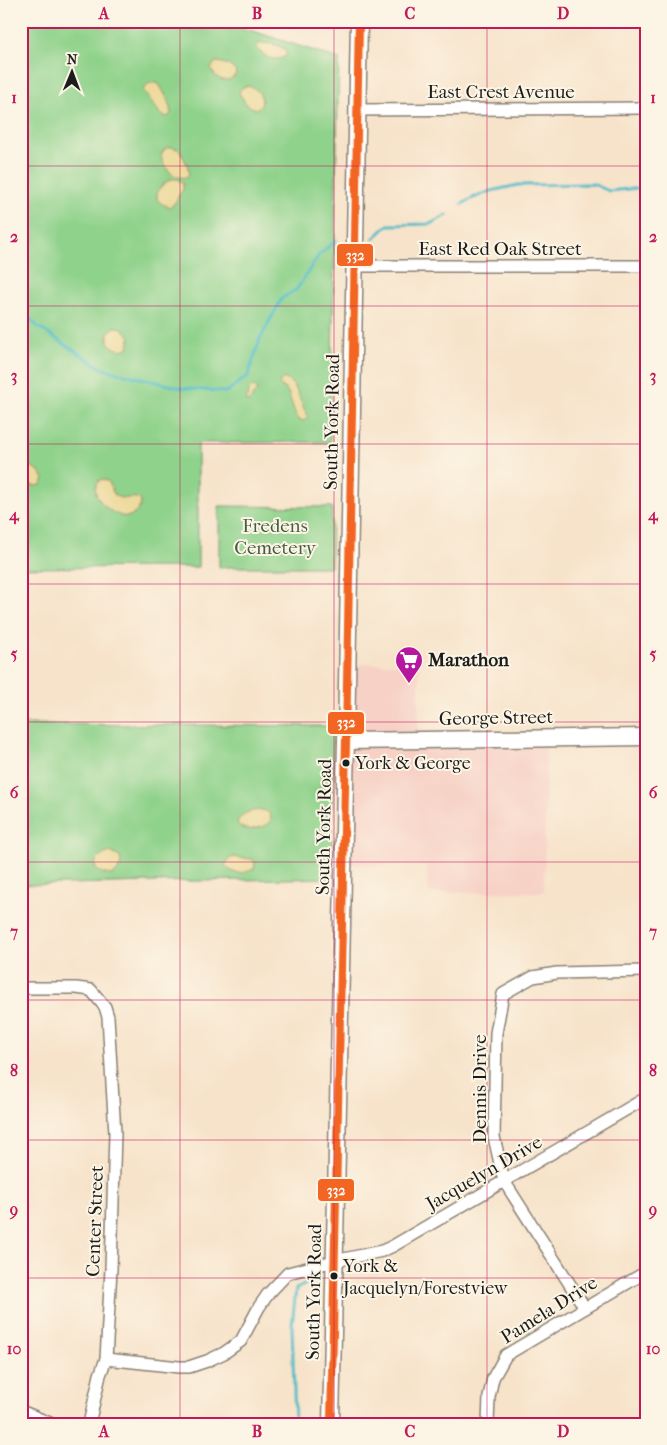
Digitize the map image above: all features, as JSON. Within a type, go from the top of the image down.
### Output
[{"type":"main road","name":"South York Road","points":[[331,1424],[359,21]]},
{"type":"main road","name":"George Street","points":[[346,741],[646,737]]},
{"type":"street","name":"East Crest Avenue","points":[[357,110],[646,108]]},
{"type":"street","name":"East Red Oak Street","points":[[354,266],[646,266]]},
{"type":"street","name":"Dennis Drive","points":[[585,1308],[504,1181],[494,1137],[496,1034],[503,994],[533,977],[557,973],[646,971]]},
{"type":"street","name":"Center Street","points":[[21,988],[76,988],[91,990],[105,1007],[108,1017],[115,1133],[115,1165],[106,1359],[100,1375],[89,1424]]},
{"type":"street","name":"Jacquelyn Drive","points":[[106,1359],[189,1367],[224,1353],[241,1341],[259,1307],[268,1294],[288,1273],[382,1251],[393,1246],[646,1098]]},
{"type":"street","name":"Pamela Drive","points":[[488,1424],[489,1397],[493,1378],[506,1355],[646,1272]]},
{"type":"street","points":[[22,1412],[52,1424]]},
{"type":"shaded area","points":[[420,663],[418,738],[348,738],[350,665]]},
{"type":"shaded area","points":[[546,740],[544,892],[428,893],[427,866],[346,864],[348,743]]},
{"type":"green space","points":[[21,21],[222,21],[339,59],[330,442],[198,443],[198,567],[21,568]]},
{"type":"green space","name":"Fredens Cemetery","points":[[219,506],[332,507],[331,567],[219,567]]},
{"type":"green space","points":[[21,724],[334,726],[331,878],[21,885]]},
{"type":"sand","points":[[263,43],[281,47],[286,51],[286,56],[278,59],[267,57],[257,49],[258,44]]},
{"type":"sand","points":[[215,62],[224,63],[232,67],[236,72],[235,76],[228,80],[218,78],[211,69]]},
{"type":"sand","points":[[149,83],[158,83],[165,94],[171,114],[167,117],[161,115],[143,90]]},
{"type":"sand","points":[[248,86],[255,89],[261,96],[261,106],[256,109],[247,105],[239,93],[242,88]]},
{"type":"sand","points":[[172,147],[180,150],[188,167],[189,173],[187,177],[177,177],[166,168],[161,154],[166,148]]},
{"type":"sand","points":[[171,179],[177,179],[183,183],[183,190],[170,207],[162,204],[157,199],[157,195],[161,187]]},
{"type":"sand","points":[[115,327],[122,328],[130,337],[128,348],[117,349],[108,342],[108,332]]},
{"type":"sand","points":[[283,378],[294,386],[298,393],[308,417],[303,421],[299,420],[295,413],[288,392],[279,384]]},
{"type":"sand","points":[[252,387],[256,387],[257,390],[249,402],[246,401],[249,390]]},
{"type":"sand","points":[[21,458],[40,472],[44,479],[41,485],[34,486],[21,479]]},
{"type":"sand","points":[[101,479],[108,481],[113,492],[118,497],[140,499],[141,504],[136,513],[124,516],[103,505],[98,499],[96,492],[96,485]]},
{"type":"sand","points":[[261,810],[270,814],[269,824],[248,829],[237,823],[244,814]]},
{"type":"sand","points":[[110,852],[120,857],[121,860],[120,867],[113,875],[100,872],[95,866],[98,858]]},
{"type":"sand","points":[[232,857],[252,859],[255,863],[254,869],[238,873],[228,869],[225,865]]},
{"type":"waterway","points":[[462,204],[491,191],[518,185],[593,184],[609,191],[638,188],[646,199]]},
{"type":"waterway","points":[[373,239],[388,225],[430,224],[447,215]]},
{"type":"waterway","points":[[21,310],[38,327],[103,369],[182,388],[226,392],[248,376],[260,339],[282,298],[297,289],[319,255],[336,240]]},
{"type":"waterway","points":[[295,1424],[292,1325],[296,1289],[310,1282]]},
{"type":"transit line","name":"332","points":[[331,1424],[359,21]]},
{"type":"place","name":"Marathon","points":[[409,684]]},
{"type":"place","name":"York & George","points":[[346,763]]},
{"type":"place","name":"York & Jacquelyn/Forestview","points":[[334,1276]]}]
